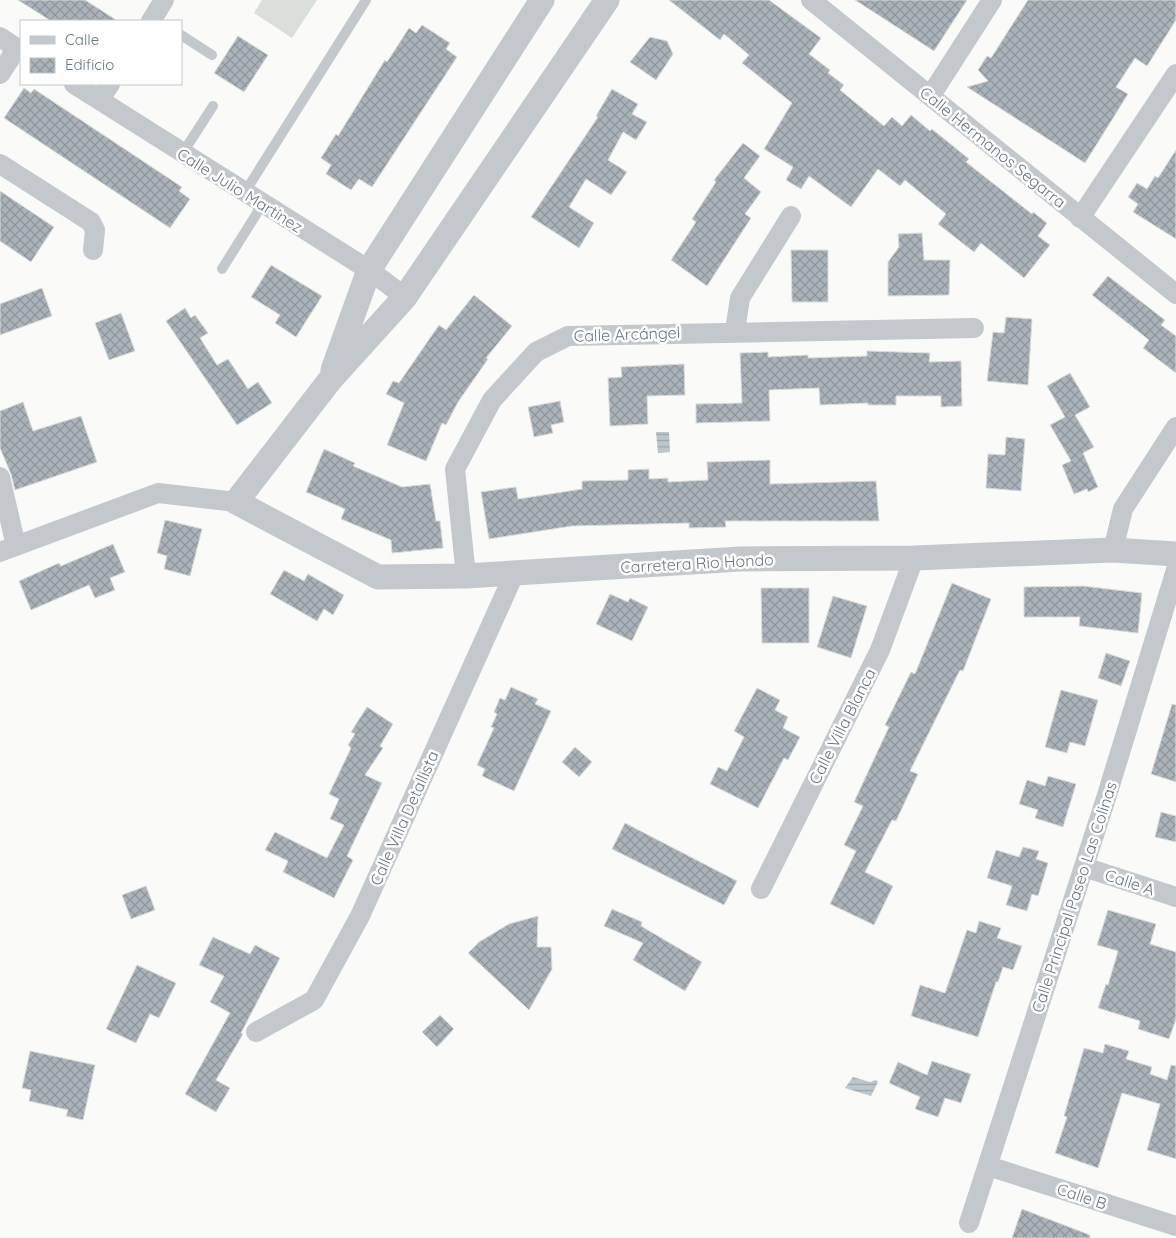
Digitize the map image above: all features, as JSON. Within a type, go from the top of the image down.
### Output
[{"type":"street","points":[[154,20],[164,0]]},
{"type":"street","points":[[330,380],[369,270],[542,0]]},
{"type":"street","points":[[0,477],[8,549],[158,493],[236,502],[330,380],[405,297],[607,0]]},
{"type":"street","name":"Calle Hermanos Segarra","points":[[811,0],[1176,294]]},
{"type":"street","points":[[931,96],[992,0]]},
{"type":"street","points":[[0,37],[19,49],[0,74]]},
{"type":"street","points":[[1080,218],[1176,74]]},
{"type":"street","name":"Calle Julio Martínez","points":[[78,85],[104,92],[182,154],[369,270],[405,297]]},
{"type":"street","points":[[0,164],[91,222],[95,230],[93,250]]},
{"type":"street","points":[[735,331],[740,298],[791,216]]},
{"type":"street","name":"Calle Arcángel","points":[[466,576],[455,469],[492,400],[536,352],[568,336],[735,331],[974,328]]},
{"type":"street","points":[[1114,550],[1123,510],[1176,427]]},
{"type":"street","name":"Carretera Rio Hondo","points":[[236,502],[378,577],[466,576],[740,559],[914,558],[1114,550],[1176,554]]},
{"type":"street","name":"Calle Villa Blanca","points":[[761,888],[880,650],[914,558]]},
{"type":"street","name":"Calle Principal Paseo Las Colinas","points":[[970,1223],[1084,867],[1176,570]]},
{"type":"street","name":"Calle Villa Detallista","points":[[256,1032],[314,1000],[360,916],[515,572]]},
{"type":"street","name":"Calle A","points":[[1084,867],[1176,897]]},
{"type":"street","name":"Calle B","points":[[988,1166],[1176,1225]]},
{"type":"lane","points":[[245,192],[366,0]]},
{"type":"lane","points":[[182,36],[212,55]]},
{"type":"lane","points":[[182,154],[213,106]]},
{"type":"lane","points":[[222,269],[262,205]]},
{"type":"shaded area","points":[[262,0],[317,0],[292,38],[254,13]]},
{"type":"shaded area","points":[[656,432],[669,432],[670,452],[658,453]]},
{"type":"shaded area","points":[[853,1077],[870,1082],[876,1080],[878,1082],[871,1096],[845,1088]]},
{"type":"building","points":[[18,0],[85,0],[116,20],[49,20]]},
{"type":"building","points":[[669,0],[769,0],[821,38],[809,54],[830,70],[828,73],[844,85],[840,90],[884,126],[892,117],[902,126],[911,115],[930,131],[932,129],[969,159],[966,162],[1032,214],[1033,212],[1047,223],[1038,236],[1050,245],[1024,278],[981,243],[974,252],[938,224],[946,214],[905,180],[900,186],[878,169],[851,207],[809,176],[801,189],[786,180],[793,167],[764,149],[792,103],[742,63],[749,55],[724,34],[720,40]]},
{"type":"building","points":[[855,0],[967,0],[934,51]]},
{"type":"building","points":[[1028,0],[1176,0],[1176,20],[1147,66],[1135,58],[1116,87],[1128,94],[1085,163],[967,87],[988,81],[978,70],[987,56],[991,58]]},
{"type":"building","points":[[422,25],[450,43],[446,49],[457,57],[372,187],[359,179],[351,190],[326,174],[331,165],[321,158],[336,134],[338,136],[385,60],[387,62],[409,28],[416,33]]},
{"type":"building","points":[[238,36],[268,55],[244,92],[214,73]]},
{"type":"building","points":[[650,37],[667,41],[673,54],[656,80],[630,62]]},
{"type":"building","points":[[24,88],[31,93],[34,89],[182,187],[179,191],[190,199],[170,228],[4,118]]},
{"type":"building","points":[[612,89],[638,104],[632,114],[647,122],[636,140],[623,132],[608,160],[627,172],[611,195],[586,179],[569,207],[594,223],[579,248],[531,217],[598,117],[596,116]]},
{"type":"building","points":[[743,143],[760,156],[744,178],[761,192],[745,214],[751,218],[707,286],[671,260],[696,222],[692,219],[716,182],[714,180]]},
{"type":"building","points":[[1176,150],[1176,239],[1133,212],[1138,204],[1128,197],[1137,183],[1147,189],[1155,176],[1158,178]]},
{"type":"building","points":[[0,191],[54,227],[31,262],[0,241]]},
{"type":"building","points":[[922,233],[924,260],[950,260],[949,295],[888,296],[888,262],[899,247],[898,234]]},
{"type":"building","points":[[791,250],[828,250],[828,302],[792,302]]},
{"type":"building","points":[[271,265],[322,296],[296,337],[275,323],[280,315],[251,297]]},
{"type":"building","points":[[1108,276],[1165,320],[1161,325],[1176,336],[1176,373],[1143,348],[1149,340],[1092,295]]},
{"type":"building","points":[[42,288],[52,316],[0,335],[0,304]]},
{"type":"building","points":[[474,295],[512,326],[486,358],[488,359],[458,402],[446,425],[442,423],[426,461],[387,445],[404,403],[386,394],[393,381],[399,383],[439,325],[446,330]]},
{"type":"building","points":[[185,308],[191,318],[195,315],[208,333],[200,338],[217,365],[228,359],[248,389],[258,382],[272,403],[237,425],[166,321]]},
{"type":"building","points":[[121,313],[135,351],[109,360],[95,323]]},
{"type":"building","points":[[1006,317],[1032,319],[1028,385],[987,381],[993,332],[1004,333]]},
{"type":"building","points":[[867,351],[930,353],[929,362],[961,361],[962,406],[941,407],[941,396],[896,396],[896,405],[868,405],[868,403],[820,405],[819,388],[769,390],[770,421],[696,423],[696,404],[742,403],[740,353],[768,352],[768,357],[808,355],[808,358],[867,356]]},
{"type":"building","points":[[684,364],[685,395],[647,396],[648,424],[610,426],[608,378],[622,377],[621,367]]},
{"type":"building","points":[[1070,373],[1090,407],[1075,415],[1094,447],[1083,453],[1098,487],[1088,492],[1087,489],[1074,494],[1062,465],[1071,461],[1050,425],[1065,417],[1047,386]]},
{"type":"building","points":[[560,401],[564,422],[551,425],[553,433],[534,437],[528,407]]},
{"type":"building","points":[[23,402],[33,431],[81,416],[97,462],[15,490],[11,474],[0,448],[0,411]]},
{"type":"building","points":[[1006,437],[1025,439],[1021,491],[986,488],[988,454],[1005,455]]},
{"type":"building","points":[[324,449],[355,463],[353,466],[402,487],[430,484],[436,521],[440,521],[443,548],[392,553],[391,540],[341,519],[345,509],[306,492]]},
{"type":"building","points":[[770,460],[770,484],[876,481],[879,521],[725,521],[726,527],[689,528],[689,523],[572,526],[489,539],[481,492],[516,487],[518,499],[582,489],[582,481],[628,480],[628,470],[649,469],[649,479],[668,478],[668,482],[708,480],[707,462]]},
{"type":"building","points":[[165,520],[202,529],[190,576],[164,569],[167,556],[157,553]]},
{"type":"building","points":[[113,544],[125,572],[110,578],[115,590],[95,598],[89,585],[31,610],[19,581],[59,563],[61,566]]},
{"type":"building","points":[[284,570],[304,581],[308,574],[344,595],[333,615],[324,609],[317,621],[270,594]]},
{"type":"building","points":[[952,583],[991,599],[963,671],[960,670],[910,771],[918,774],[896,821],[892,820],[865,872],[893,886],[874,925],[830,904],[856,851],[844,845],[863,806],[854,802],[889,727],[885,725],[911,672],[915,674]]},
{"type":"building","points":[[1083,586],[1142,593],[1138,633],[1079,626],[1080,617],[1024,617],[1024,587]]},
{"type":"building","points":[[761,588],[809,588],[809,643],[762,643]]},
{"type":"building","points":[[610,594],[628,602],[630,598],[648,607],[632,641],[596,624]]},
{"type":"building","points":[[833,596],[867,606],[851,658],[817,647]]},
{"type":"building","points":[[1106,653],[1130,661],[1121,686],[1098,678]]},
{"type":"building","points":[[511,687],[538,699],[535,704],[551,711],[514,791],[482,776],[485,769],[477,765],[494,728],[491,727],[497,714],[494,712],[500,698],[505,700]]},
{"type":"building","points":[[757,688],[780,700],[775,710],[788,717],[783,728],[800,737],[788,760],[784,758],[758,808],[710,784],[718,767],[727,771],[744,737],[734,731]]},
{"type":"building","points":[[1061,690],[1098,700],[1085,746],[1070,742],[1067,753],[1045,747]]},
{"type":"building","points":[[1172,704],[1176,705],[1176,782],[1151,774]]},
{"type":"building","points":[[367,707],[393,724],[380,746],[383,748],[365,775],[382,783],[347,856],[353,860],[334,898],[283,872],[288,861],[265,850],[275,832],[327,858],[344,825],[330,819],[339,799],[329,794],[351,748],[348,745],[355,734],[351,732]]},
{"type":"building","points":[[575,747],[592,762],[579,777],[562,762]]},
{"type":"building","points":[[1048,776],[1076,784],[1063,827],[1035,818],[1038,810],[1019,804],[1027,780],[1045,786]]},
{"type":"building","points":[[1161,812],[1176,816],[1176,842],[1155,837]]},
{"type":"building","points":[[625,823],[737,881],[724,905],[612,849]]},
{"type":"building","points":[[1023,847],[1039,851],[1036,859],[1048,863],[1038,896],[1032,894],[1027,911],[1006,905],[1012,886],[987,878],[996,850],[1019,857]]},
{"type":"building","points":[[146,886],[155,910],[131,919],[122,895]]},
{"type":"building","points":[[612,909],[642,922],[641,926],[702,962],[685,991],[633,960],[643,943],[604,926]]},
{"type":"building","points":[[1108,910],[1156,924],[1150,944],[1176,952],[1176,1019],[1169,1039],[1138,1029],[1140,1021],[1098,1008],[1106,984],[1108,985],[1118,951],[1097,945]]},
{"type":"building","points":[[538,916],[537,947],[551,947],[552,969],[529,1010],[468,953],[479,942],[509,924]]},
{"type":"building","points":[[979,921],[1001,928],[997,938],[1022,946],[1013,970],[1003,967],[998,982],[996,982],[978,1037],[911,1016],[920,985],[945,993],[967,930],[976,933]]},
{"type":"building","points":[[213,937],[250,954],[255,945],[280,958],[241,1033],[243,1034],[216,1080],[230,1088],[216,1112],[185,1094],[230,1013],[210,1002],[224,976],[199,965]]},
{"type":"building","points":[[137,965],[176,983],[159,1018],[150,1014],[136,1043],[106,1029]]},
{"type":"building","points":[[440,1015],[454,1029],[437,1047],[422,1032]]},
{"type":"building","points":[[1105,1044],[1129,1051],[1126,1059],[1152,1067],[1150,1074],[1167,1080],[1171,1065],[1176,1066],[1176,1159],[1147,1150],[1160,1104],[1122,1093],[1098,1168],[1055,1153],[1067,1117],[1064,1116],[1084,1048],[1103,1053]]},
{"type":"building","points":[[30,1051],[95,1065],[83,1120],[66,1116],[68,1110],[29,1101],[31,1090],[22,1088]]},
{"type":"building","points":[[932,1061],[971,1074],[961,1103],[945,1098],[938,1117],[915,1109],[920,1097],[889,1083],[898,1062],[927,1075]]},
{"type":"building","points":[[1022,1209],[1090,1235],[1090,1238],[1012,1238]]}]
